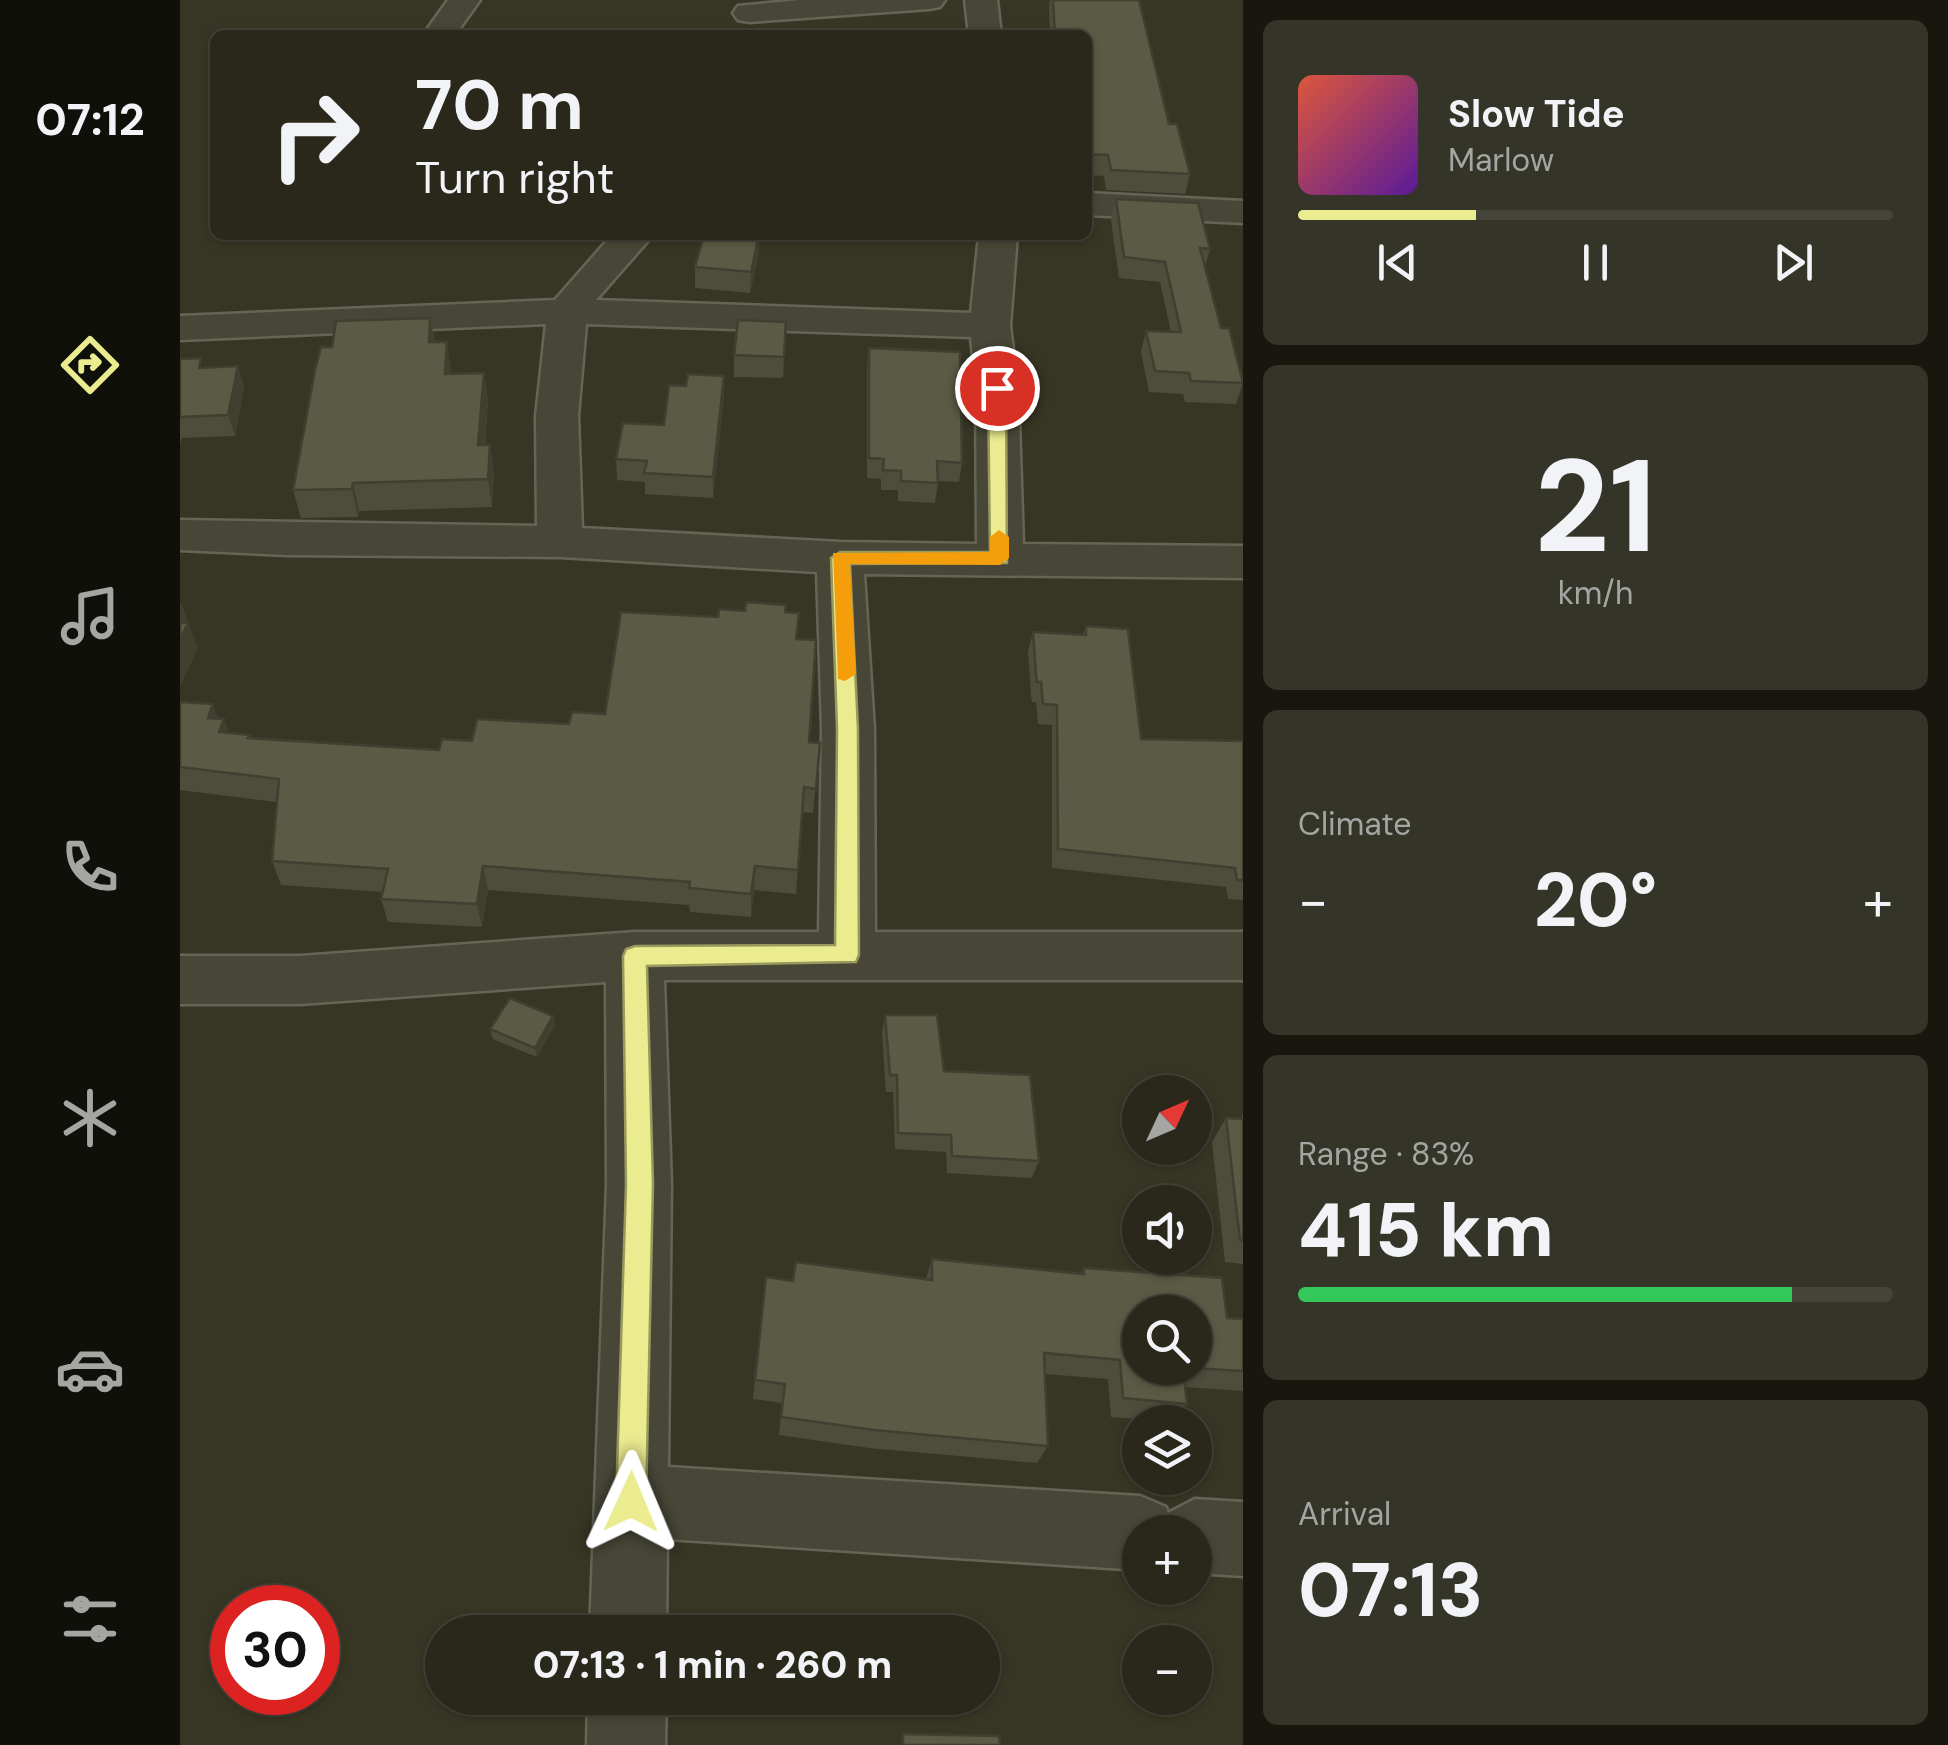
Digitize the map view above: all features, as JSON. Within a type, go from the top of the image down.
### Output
[{"type":"street","points":[[442,30],[464,0]]},
{"type":"street","points":[[747,16],[929,0]]},
{"type":"street","points":[[981,0],[984,30]]},
{"type":"street","points":[[1092,204],[1243,212]]},
{"type":"street","points":[[560,542],[558,416],[567,311],[629,240]]},
{"type":"street","points":[[998,240],[990,326],[997,388],[1000,558]]},
{"type":"street","points":[[180,328],[567,311],[990,326]]},
{"type":"street","points":[[180,535],[287,540],[560,542],[840,558],[1243,562]]},
{"type":"street","points":[[840,558],[848,729],[847,955]]},
{"type":"street","points":[[628,1615],[640,1184],[635,956]]},
{"type":"street","points":[[180,980],[300,980],[635,956],[1243,956]]},
{"type":"street","points":[[631,1502],[1122,1532]]},
{"type":"street","points":[[1212,1537],[1243,1539]]},
{"type":"street","points":[[626,1745],[627,1715]]},
{"type":"building","points":[[1053,0],[1139,0],[1169,124],[1177,124],[1190,174],[1111,170],[1108,155],[1092,154],[1092,30],[1055,30]]},
{"type":"building","points":[[1116,199],[1198,203],[1210,249],[1200,248],[1221,328],[1229,328],[1243,383],[1191,381],[1189,373],[1155,371],[1146,331],[1181,332],[1165,262],[1124,257]]},
{"type":"building","points":[[703,240],[758,240],[751,272],[695,267]]},
{"type":"building","points":[[430,318],[429,342],[447,342],[445,374],[484,373],[478,445],[490,445],[488,479],[353,483],[352,489],[293,490],[315,370],[321,347],[332,347],[336,321]]},
{"type":"building","points":[[738,320],[786,322],[784,357],[734,355]]},
{"type":"building","points":[[869,348],[960,352],[962,463],[937,461],[938,483],[901,481],[901,471],[883,470],[884,459],[869,458]]},
{"type":"building","points":[[201,358],[199,368],[238,366],[228,415],[180,417],[180,359]]},
{"type":"building","points":[[688,374],[724,376],[713,477],[644,473],[647,461],[616,459],[623,423],[664,425],[669,385],[686,386]]},
{"type":"building","points":[[746,602],[786,605],[785,612],[799,613],[796,639],[816,640],[809,742],[820,743],[816,789],[804,787],[798,870],[755,866],[751,894],[689,888],[690,882],[483,866],[477,904],[381,899],[388,869],[272,861],[279,779],[180,767],[180,702],[213,704],[208,718],[224,719],[219,732],[250,735],[248,738],[439,750],[442,739],[472,741],[477,719],[569,724],[572,712],[605,714],[621,612],[718,617],[719,609],[745,611]]},
{"type":"building","points":[[180,622],[188,623],[180,640]]},
{"type":"building","points":[[1086,626],[1128,629],[1141,739],[1243,741],[1243,880],[1237,880],[1235,868],[1058,849],[1057,705],[1043,704],[1033,632],[1086,635]]},
{"type":"building","points":[[510,998],[553,1016],[535,1048],[490,1029]]},
{"type":"building","points":[[885,1015],[937,1015],[944,1071],[1030,1075],[1039,1161],[952,1156],[951,1135],[898,1133],[897,1075],[890,1075]]},
{"type":"building","points":[[1226,1118],[1243,1119],[1243,1241],[1240,1240]]},
{"type":"building","points":[[932,1259],[1084,1274],[1084,1268],[1122,1271],[1122,1275],[1222,1278],[1227,1318],[1243,1319],[1243,1371],[1212,1369],[1212,1295],[1122,1295],[1122,1385],[1185,1385],[1187,1404],[1123,1398],[1120,1360],[1044,1353],[1048,1446],[781,1417],[785,1384],[755,1380],[766,1277],[793,1281],[796,1262],[932,1280]]},
{"type":"building","points":[[903,1734],[999,1736],[1000,1745],[903,1745]]},
{"type":"slow traffic","points":[[845,674],[840,558],[1000,558],[999,537]]},
{"type":"route","points":[[631,1502],[640,1184],[635,956],[847,955],[848,729],[840,558],[1000,558],[997,388]]}]
